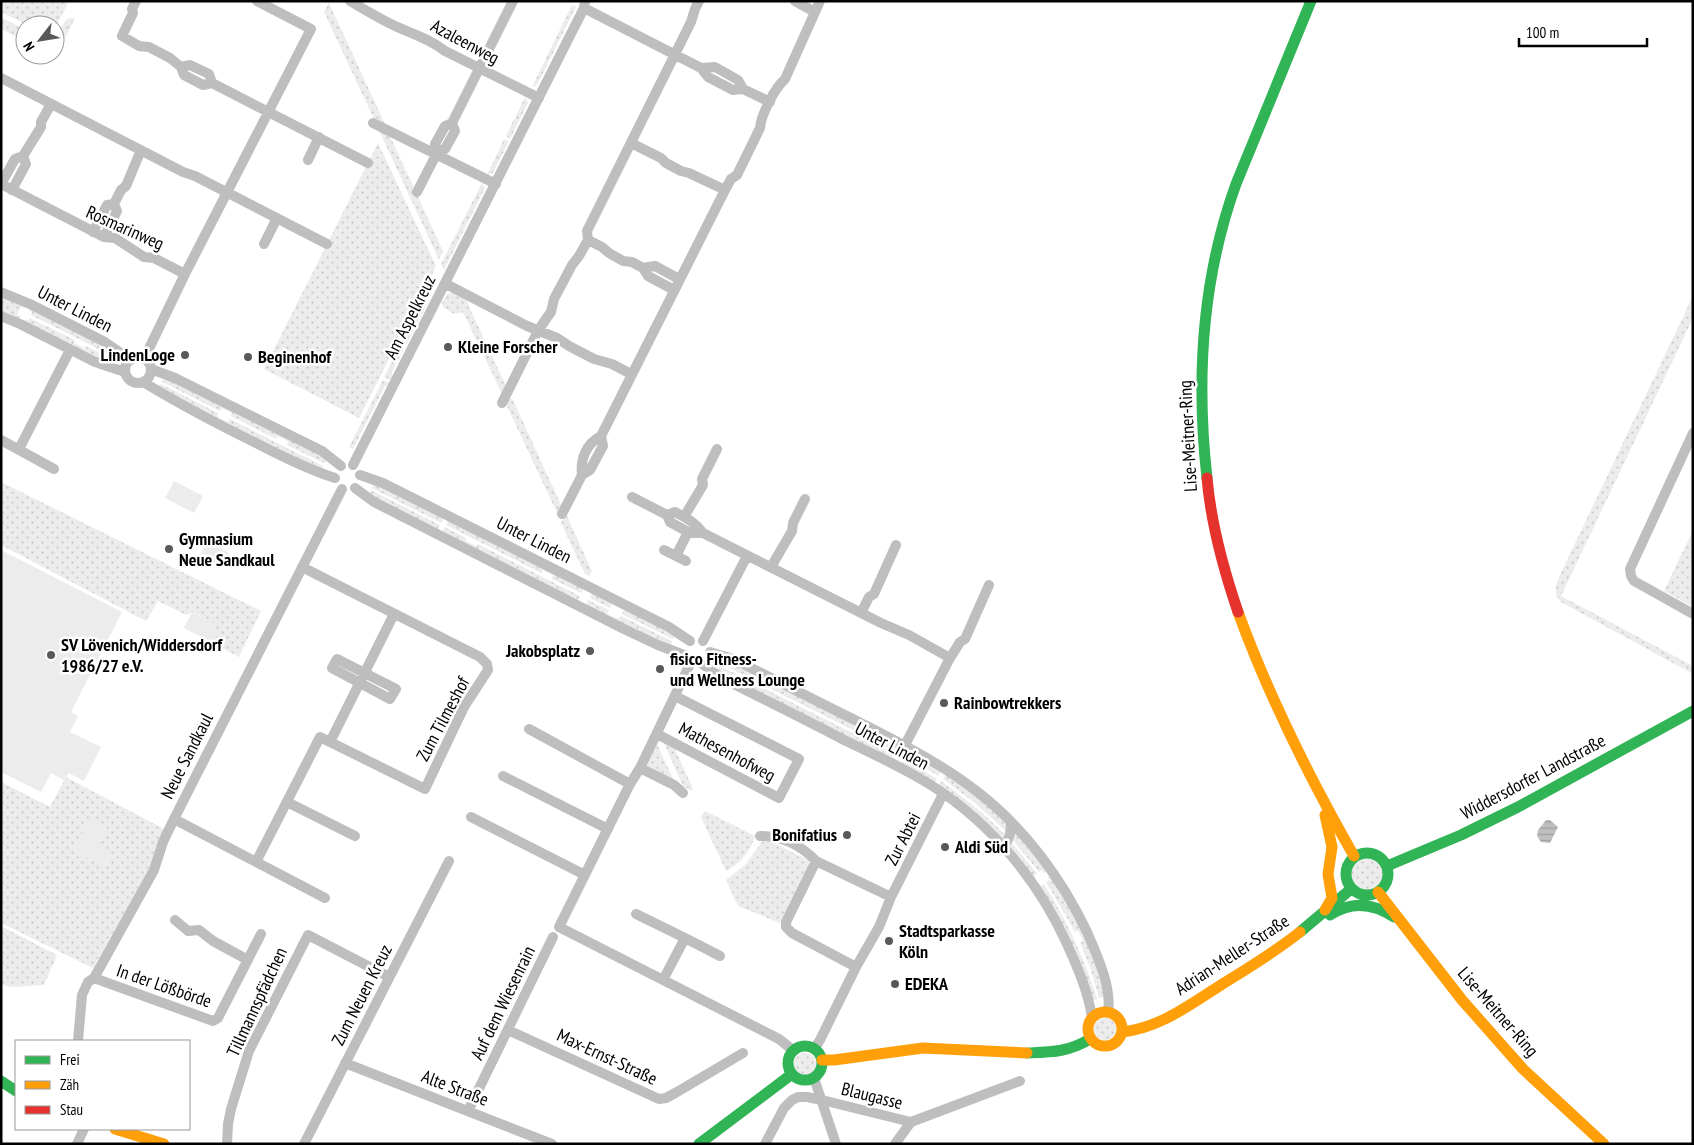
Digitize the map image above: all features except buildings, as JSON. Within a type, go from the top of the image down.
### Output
[{"type":"street","points":[[136,1],[132,9],[133,13],[122,36],[139,46],[149,47],[170,58],[181,67],[184,76],[203,85],[212,83],[368,163]]},
{"type":"street","points":[[144,359],[185,274],[311,28],[257,1]]},
{"type":"street","name":"Azaleenweg","points":[[350,1],[539,98]]},
{"type":"street","points":[[417,192],[437,152],[444,150],[455,130],[452,123],[513,1]]},
{"type":"street","points":[[502,403],[539,329],[551,312],[554,299],[588,240],[587,231],[676,54],[699,1]]},
{"type":"street","points":[[795,1],[815,12]]},
{"type":"street","points":[[562,514],[582,475],[590,470],[603,446],[601,436],[631,374],[724,190],[741,167],[760,128],[760,120],[779,84],[785,79],[820,1]]},
{"type":"street","name":"Lise-Meitner-Ring","points":[[1311,1],[1267,104],[1223,223],[1208,292],[1200,402],[1202,448],[1212,520],[1247,641],[1292,744],[1322,802],[1354,856]]},
{"type":"street","points":[[584,5],[701,68],[708,77],[733,90],[743,89],[770,102]]},
{"type":"street","name":"Am Aspelkreuz","points":[[353,465],[446,284],[584,5]]},
{"type":"street","points":[[1,78],[327,244]]},
{"type":"street","name":"Rosmarinweg","points":[[51,104],[32,144],[23,156],[15,159],[1,184],[104,238],[115,238],[144,257],[154,258],[185,274]]},
{"type":"street","points":[[373,123],[437,152],[496,184]]},
{"type":"street","points":[[308,160],[319,137]]},
{"type":"street","points":[[631,143],[661,158],[681,171],[724,190]]},
{"type":"street","points":[[104,238],[117,211],[114,204],[121,190],[126,186],[141,150]]},
{"type":"street","points":[[93,232],[107,205],[114,204]]},
{"type":"street","points":[[264,244],[277,218]]},
{"type":"street","points":[[588,240],[602,247],[609,254],[643,268],[655,266],[679,279]]},
{"type":"street","points":[[643,268],[648,276],[674,290]]},
{"type":"street","points":[[446,284],[527,326],[539,329],[594,359],[612,364],[631,374]]},
{"type":"street","name":"Unter Linden","points":[[1,292],[30,304],[105,342],[131,360]]},
{"type":"street","points":[[1,316],[95,362],[125,372]]},
{"type":"street","points":[[19,449],[70,350]]},
{"type":"street","points":[[143,382],[149,377],[150,365],[144,359],[131,360],[126,365],[125,372],[132,382],[143,382],[165,397],[212,421],[308,469],[335,478]]},
{"type":"street","points":[[151,369],[176,378],[322,451],[341,466]]},
{"type":"street","points":[[1693,433],[1630,569],[1634,581],[1693,614]]},
{"type":"street","points":[[1,440],[54,469]]},
{"type":"street","points":[[684,517],[703,485],[702,480],[717,450]]},
{"type":"street","points":[[353,465],[359,471],[360,482],[355,488],[342,489],[336,484],[336,471],[341,466],[353,465]]},
{"type":"street","name":"Unter Linden","points":[[360,475],[384,483],[571,577],[669,627],[690,641]]},
{"type":"street","points":[[355,488],[374,502],[631,632],[684,655],[690,664],[694,666],[702,664],[708,659],[710,652],[708,645],[696,639],[690,641],[685,646],[684,655]]},
{"type":"street","name":"Neue Sandkaul","points":[[78,1040],[82,995],[88,982],[94,978],[154,870],[163,842],[174,819],[342,489]]},
{"type":"street","points":[[632,497],[667,515],[670,522],[688,532],[703,533],[861,613],[909,635],[950,658]]},
{"type":"street","points":[[771,567],[792,531],[793,523],[805,499]]},
{"type":"street","points":[[667,515],[675,512],[696,524],[703,533]]},
{"type":"street","points":[[676,556],[688,532]]},
{"type":"street","points":[[861,613],[869,597],[874,594],[896,545]]},
{"type":"street","points":[[664,550],[686,562]]},
{"type":"street","points":[[702,641],[747,556]]},
{"type":"street","name":"Zum Tilmeshof","points":[[302,567],[480,657],[487,664],[488,670],[464,708],[425,789],[330,742]]},
{"type":"street","points":[[905,745],[950,658],[960,642],[965,639],[989,585]]},
{"type":"street","points":[[256,862],[320,737],[330,742],[394,614]]},
{"type":"street","name":"Unter Linden","points":[[710,652],[733,659],[905,745],[960,778],[1011,822],[1051,870],[1067,894],[1085,928],[1096,953],[1109,994],[1108,1012]]},
{"type":"street","points":[[336,659],[364,673],[396,689],[390,700],[332,668],[336,659]]},
{"type":"street","name":"Mathesenhofweg","points":[[690,664],[640,768],[630,784],[558,927],[779,1038],[794,1051]]},
{"type":"street","name":"Unter Linden","points":[[702,664],[722,678],[920,778],[967,812],[1002,846],[1033,884],[1061,932],[1087,995],[1092,1017]]},
{"type":"street","name":"Mathesenhofweg","points":[[657,734],[779,798],[799,759],[675,696]]},
{"type":"street","name":"Widdersdorfer Landstraße","points":[[1387,866],[1461,835],[1518,807],[1693,711]]},
{"type":"street","points":[[529,729],[630,784]]},
{"type":"street","points":[[640,768],[674,785],[683,793]]},
{"type":"street","points":[[503,776],[608,828]]},
{"type":"street","name":"Zur Abtei","points":[[814,1049],[878,927],[891,897],[944,794]]},
{"type":"street","points":[[287,802],[355,836]]},
{"type":"street","points":[[1318,918],[1332,898],[1328,874],[1332,847],[1322,802]]},
{"type":"street","points":[[471,817],[584,875]]},
{"type":"street","points":[[174,819],[324,898]]},
{"type":"street","points":[[1002,846],[1006,844],[1009,837],[1011,822]]},
{"type":"street","points":[[760,836],[774,835],[808,852],[816,861],[891,897]]},
{"type":"street","points":[[1369,852],[1383,859],[1387,866],[1387,880],[1378,892],[1367,895],[1356,892],[1347,882],[1346,868],[1354,856],[1369,852]]},
{"type":"street","name":"Zum Neuen Kreuz","points":[[304,1144],[449,861]]},
{"type":"street","points":[[816,861],[786,922],[786,927],[792,933],[856,967]]},
{"type":"street","name":"Adrian-Meller-Straße","points":[[1122,1032],[1142,1029],[1163,1021],[1278,949],[1318,918],[1351,888]]},
{"type":"street","name":"Lise-Meitner-Ring","points":[[1378,892],[1462,1000],[1524,1068],[1604,1144]]},
{"type":"street","points":[[1318,918],[1326,918],[1343,907],[1353,905],[1366,906],[1392,915],[1407,930]]},
{"type":"street","points":[[636,914],[720,956]]},
{"type":"street","points":[[175,920],[188,931],[199,930],[213,941],[248,960]]},
{"type":"street","name":"In der Lößbörde","points":[[94,978],[213,1021],[218,1018],[261,934]]},
{"type":"street","name":"Tillmannspfädchen","points":[[227,1144],[228,1124],[248,1051],[308,934],[389,977]]},
{"type":"street","name":"Auf dem Wiesenrain","points":[[468,1111],[553,937]]},
{"type":"street","points":[[663,980],[685,938]]},
{"type":"street","points":[[1101,1012],[1108,1012],[1120,1020],[1122,1032],[1117,1041],[1109,1046],[1097,1044],[1090,1039],[1087,1029],[1092,1017],[1101,1012]]},
{"type":"street","name":"Max-Ernst-Straße","points":[[508,1030],[659,1099],[666,1098],[677,1092],[743,1053]]},
{"type":"street","points":[[822,1060],[923,1048],[1014,1053],[1051,1052],[1074,1048],[1090,1039]]},
{"type":"street","points":[[803,1046],[814,1049],[822,1060],[821,1070],[814,1078],[801,1080],[792,1074],[788,1061],[794,1051],[803,1046]]},
{"type":"street","name":"Alte Straße","points":[[346,1063],[552,1144]]},
{"type":"street","points":[[698,1144],[792,1074]]},
{"type":"street","points":[[814,1078],[836,1144]]},
{"type":"street","points":[[1,1081],[15,1090]]},
{"type":"street","name":"Blaugasse","points":[[765,1144],[784,1108],[798,1098],[806,1097],[822,1100],[911,1122],[1020,1081]]},
{"type":"street","points":[[895,1144],[911,1122]]},
{"type":"street","points":[[77,1144],[84,1130]]},
{"type":"street","points":[[118,1130],[164,1144]]},
{"type":"shaded area","points":[[1,1],[69,1],[62,15],[15,15],[15,19],[1,12]]},
{"type":"shaded area","points":[[329,3],[385,124],[374,119],[324,12]]},
{"type":"shaded area","points":[[572,5],[576,7],[537,85],[532,87]]},
{"type":"shaded area","points":[[1,17],[15,25],[15,36],[1,29]]},
{"type":"shaded area","points":[[75,18],[65,38],[65,21]]},
{"type":"shaded area","points":[[525,97],[528,103],[510,139],[506,136]]},
{"type":"shaded area","points":[[378,128],[389,134],[443,251],[439,260]]},
{"type":"shaded area","points":[[504,139],[509,141],[493,173],[487,175]]},
{"type":"shaded area","points":[[378,143],[436,266],[359,418],[264,369]]},
{"type":"shaded area","points":[[482,183],[485,188],[444,270],[441,264]]},
{"type":"shaded area","points":[[452,293],[466,300],[507,388],[503,396],[463,312],[454,314],[443,307],[442,303],[447,294]]},
{"type":"shaded area","points":[[1,294],[26,305],[25,308],[21,307],[17,315],[21,317],[19,320],[1,313]]},
{"type":"shaded area","points":[[1693,296],[1693,318],[1561,596],[1693,666],[1693,674],[1561,602],[1556,595],[1556,589],[1560,575]]},
{"type":"shaded area","points":[[422,302],[427,304],[391,374],[395,377],[393,381],[384,377]]},
{"type":"shaded area","points":[[31,308],[117,353],[114,357],[31,315]]},
{"type":"shaded area","points":[[30,318],[75,340],[74,343],[84,348],[86,346],[113,360],[112,365],[24,323],[25,319],[28,321]]},
{"type":"shaded area","points":[[164,377],[317,453],[327,460],[324,463],[287,445],[288,441],[277,436],[276,439],[231,416],[232,413],[222,408],[220,411],[162,382]]},
{"type":"shaded area","points":[[383,380],[392,384],[390,388],[385,386],[353,449],[349,447]]},
{"type":"shaded area","points":[[161,384],[218,413],[217,417],[228,422],[230,419],[323,466],[322,471],[158,388]]},
{"type":"shaded area","points":[[509,398],[513,400],[562,507],[558,515],[506,404]]},
{"type":"shaded area","points":[[174,481],[203,496],[194,513],[165,498]]},
{"type":"shaded area","points":[[1,482],[261,611],[239,657],[209,641],[217,625],[193,612],[186,615],[158,601],[146,621],[1,545]]},
{"type":"shaded area","points":[[374,483],[444,516],[441,523],[372,488]]},
{"type":"shaded area","points":[[371,490],[440,525],[437,531],[368,494]]},
{"type":"shaded area","points":[[566,514],[592,571],[589,576],[585,574],[561,523]]},
{"type":"shaded area","points":[[449,519],[585,587],[581,593],[552,579],[553,575],[543,570],[541,573],[446,525]]},
{"type":"shaded area","points":[[445,527],[466,538],[466,541],[476,546],[478,544],[580,596],[577,602],[442,533]]},
{"type":"shaded area","points":[[1693,530],[1693,607],[1664,591]]},
{"type":"shaded area","points":[[207,541],[229,553],[221,568],[199,558]]},
{"type":"shaded area","name":"SV Lövenich/Widdersdorf 1986/27 e.V.","points":[[1,550],[122,612],[71,712],[78,716],[70,732],[101,747],[84,781],[69,773],[64,780],[51,773],[41,792],[1,772]]},
{"type":"shaded area","points":[[593,591],[677,636],[673,639],[622,614],[624,610],[612,604],[610,608],[590,598]]},
{"type":"shaded area","points":[[588,600],[609,610],[607,614],[618,619],[621,616],[672,641],[671,645],[585,606]]},
{"type":"shaded area","points":[[192,612],[217,625],[209,641],[184,628]]},
{"type":"shaded area","points":[[723,659],[735,663],[942,770],[938,776],[907,757],[908,754],[897,748],[895,751],[771,689],[772,687],[761,681],[760,683],[721,664]]},
{"type":"shaded area","points":[[720,666],[894,754],[892,757],[903,763],[905,759],[937,779],[933,784],[717,671]]},
{"type":"shaded area","points":[[664,743],[675,749],[693,789],[692,791],[683,786]]},
{"type":"shaded area","points":[[657,744],[674,781],[649,769],[647,763]]},
{"type":"shaded area","points":[[947,773],[1006,822],[1008,833],[975,803],[943,779]]},
{"type":"shaded area","points":[[66,777],[164,829],[153,862],[93,968],[1,923],[1,782],[50,807]]},
{"type":"shaded area","points":[[941,781],[992,822],[1007,837],[1005,841],[938,787]]},
{"type":"shaded area","points":[[705,811],[755,836],[744,856],[726,871],[701,817]]},
{"type":"shaded area","points":[[89,819],[107,828],[98,847],[112,854],[105,867],[74,851]]},
{"type":"shaded area","points":[[1546,820],[1550,820],[1558,827],[1550,843],[1541,842],[1537,836],[1538,830]]},
{"type":"shaded area","points":[[1014,831],[1047,871],[1044,873],[1042,870],[1039,872],[1012,839]]},
{"type":"shaded area","points":[[763,840],[768,840],[808,860],[809,863],[780,923],[738,906],[726,880],[746,864]]},
{"type":"shaded area","points":[[1011,842],[1037,873],[1034,876],[1036,879],[1034,880],[1009,847]]},
{"type":"shaded area","points":[[1367,856],[1374,857],[1379,861],[1383,866],[1383,880],[1379,885],[1374,889],[1367,890],[1360,889],[1355,885],[1351,880],[1350,873],[1351,866],[1355,861],[1360,857]]},
{"type":"shaded area","points":[[1050,875],[1078,923],[1094,958],[1105,997],[1099,998],[1091,970],[1080,943],[1083,941],[1078,930],[1075,932],[1046,882],[1050,880],[1048,877]]},
{"type":"shaded area","points":[[1039,883],[1041,886],[1044,884],[1081,954],[1097,999],[1091,1001],[1037,885]]},
{"type":"shaded area","points":[[1,926],[57,955],[44,985],[10,987],[1,984]]},
{"type":"shaded area","points":[[1101,1018],[1109,1018],[1116,1025],[1116,1033],[1109,1040],[1101,1040],[1094,1033],[1094,1025]]},
{"type":"shaded area","points":[[805,1053],[813,1056],[816,1064],[813,1072],[805,1075],[797,1072],[794,1064],[797,1056]]},
{"type":"traffic: fast","points":[[1207,478],[1202,404],[1202,367],[1209,292],[1216,256],[1236,184],[1311,1]]},
{"type":"traffic: fast","points":[[1387,866],[1461,835],[1518,807],[1693,711]]},
{"type":"traffic: fast","points":[[1371,853],[1379,856],[1385,862],[1388,874],[1385,886],[1379,892],[1363,895],[1355,892],[1349,886],[1346,870],[1349,862],[1355,856],[1371,853]]},
{"type":"traffic: fast","points":[[1300,932],[1351,889]]},
{"type":"traffic: fast","points":[[1330,915],[1346,907],[1362,906],[1378,909],[1394,917]]},
{"type":"traffic: fast","points":[[1027,1053],[1075,1047],[1090,1039]]},
{"type":"traffic: fast","points":[[805,1046],[817,1051],[822,1063],[817,1075],[805,1080],[793,1075],[788,1063],[793,1051],[805,1046]]},
{"type":"traffic: fast","points":[[699,1144],[792,1074]]},
{"type":"traffic: fast","points":[[1,1081],[15,1090]]},
{"type":"traffic: slow","points":[[1238,612],[1276,706],[1321,796],[1354,856]]},
{"type":"traffic: slow","points":[[1325,815],[1332,847],[1328,874],[1332,898],[1325,910]]},
{"type":"traffic: slow","points":[[1378,892],[1462,1000],[1523,1069],[1604,1144]]},
{"type":"traffic: slow","points":[[1122,1032],[1149,1026],[1186,1008],[1261,960],[1300,932]]},
{"type":"traffic: slow","points":[[1105,1012],[1112,1013],[1117,1017],[1121,1022],[1122,1029],[1121,1036],[1117,1041],[1112,1045],[1105,1046],[1098,1045],[1093,1041],[1089,1036],[1088,1029],[1089,1022],[1093,1017],[1098,1013],[1105,1012]]},
{"type":"traffic: slow","points":[[822,1060],[923,1048],[1027,1053]]},
{"type":"traffic: slow","points":[[118,1130],[164,1144]]},
{"type":"traffic: jam","points":[[1207,478],[1218,546],[1238,612]]},
{"type":"place","name":"Kleine Forscher","points":[[448,347]]},
{"type":"place","name":"LindenLoge","points":[[185,355]]},
{"type":"place","name":"Beginenhof","points":[[248,357]]},
{"type":"place","name":"Gymnasium Neue Sandkaul","points":[[169,549]]},
{"type":"place","name":"Jakobsplatz","points":[[590,651]]},
{"type":"place","name":"SV Lövenich/Widdersdorf 1986/27 e.V.","points":[[51,655]]},
{"type":"place","name":"fisico Fitness- und Wellness Lounge","points":[[660,669]]},
{"type":"place","name":"Rainbowtrekkers","points":[[944,703]]},
{"type":"place","name":"Bonifatius","points":[[847,835]]},
{"type":"place","name":"Aldi Süd","points":[[945,847]]},
{"type":"place","name":"Stadtsparkasse Köln","points":[[889,941]]},
{"type":"place","name":"EDEKA","points":[[895,984]]}]
